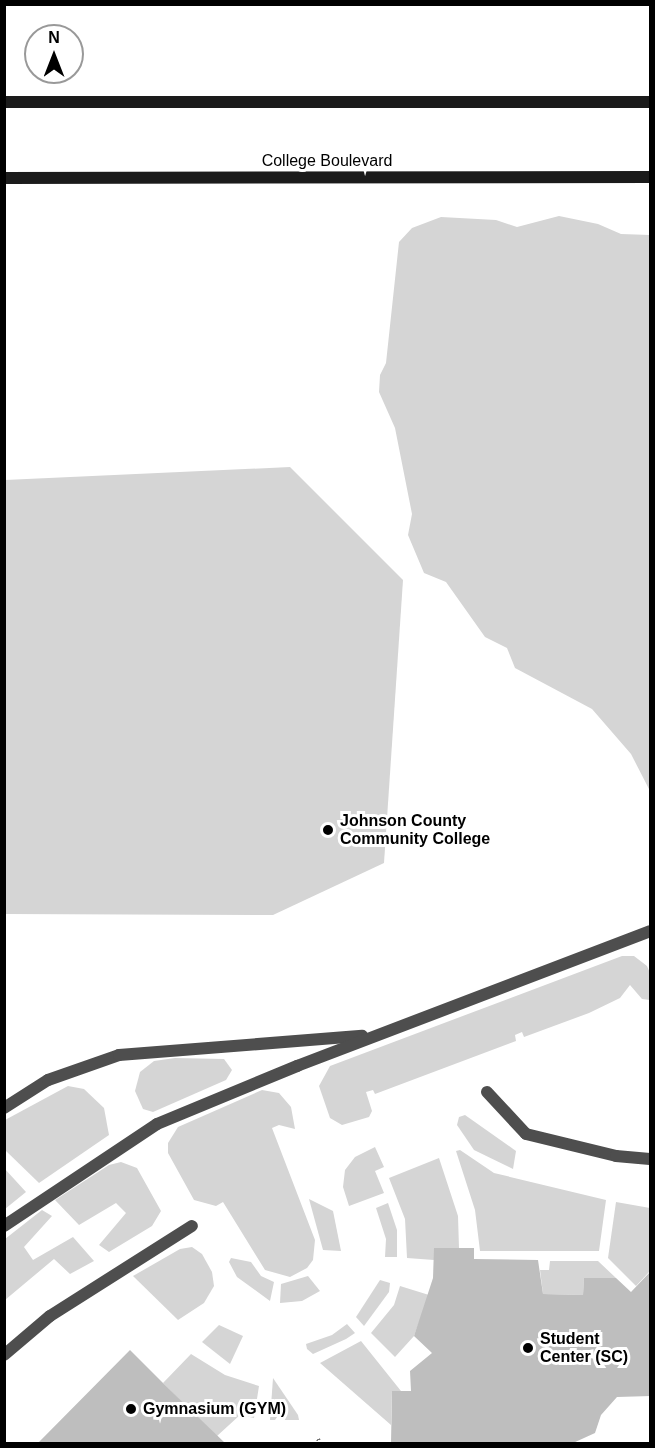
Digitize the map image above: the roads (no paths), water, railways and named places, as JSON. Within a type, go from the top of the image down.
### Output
[{"type":"main road","points":[[4,102],[651,102]]},
{"type":"main road","name":"College Boulevard","points":[[4,178],[651,177]]},
{"type":"street","points":[[4,1226],[157,1124],[381,1034],[651,931]]},
{"type":"street","points":[[4,1108],[48,1080],[119,1055],[192,1047],[289,1045],[381,1034]]},
{"type":"street","points":[[487,1092],[526,1134],[616,1156],[651,1159]]},
{"type":"street","points":[[4,1355],[50,1316],[192,1226]]},
{"type":"place","name":"Johnson County Community College","points":[[328,830]]},
{"type":"place","name":"Student Center (SC)","points":[[528,1348]]},
{"type":"place","name":"Gymnasium (GYM)","points":[[131,1409]]}]
